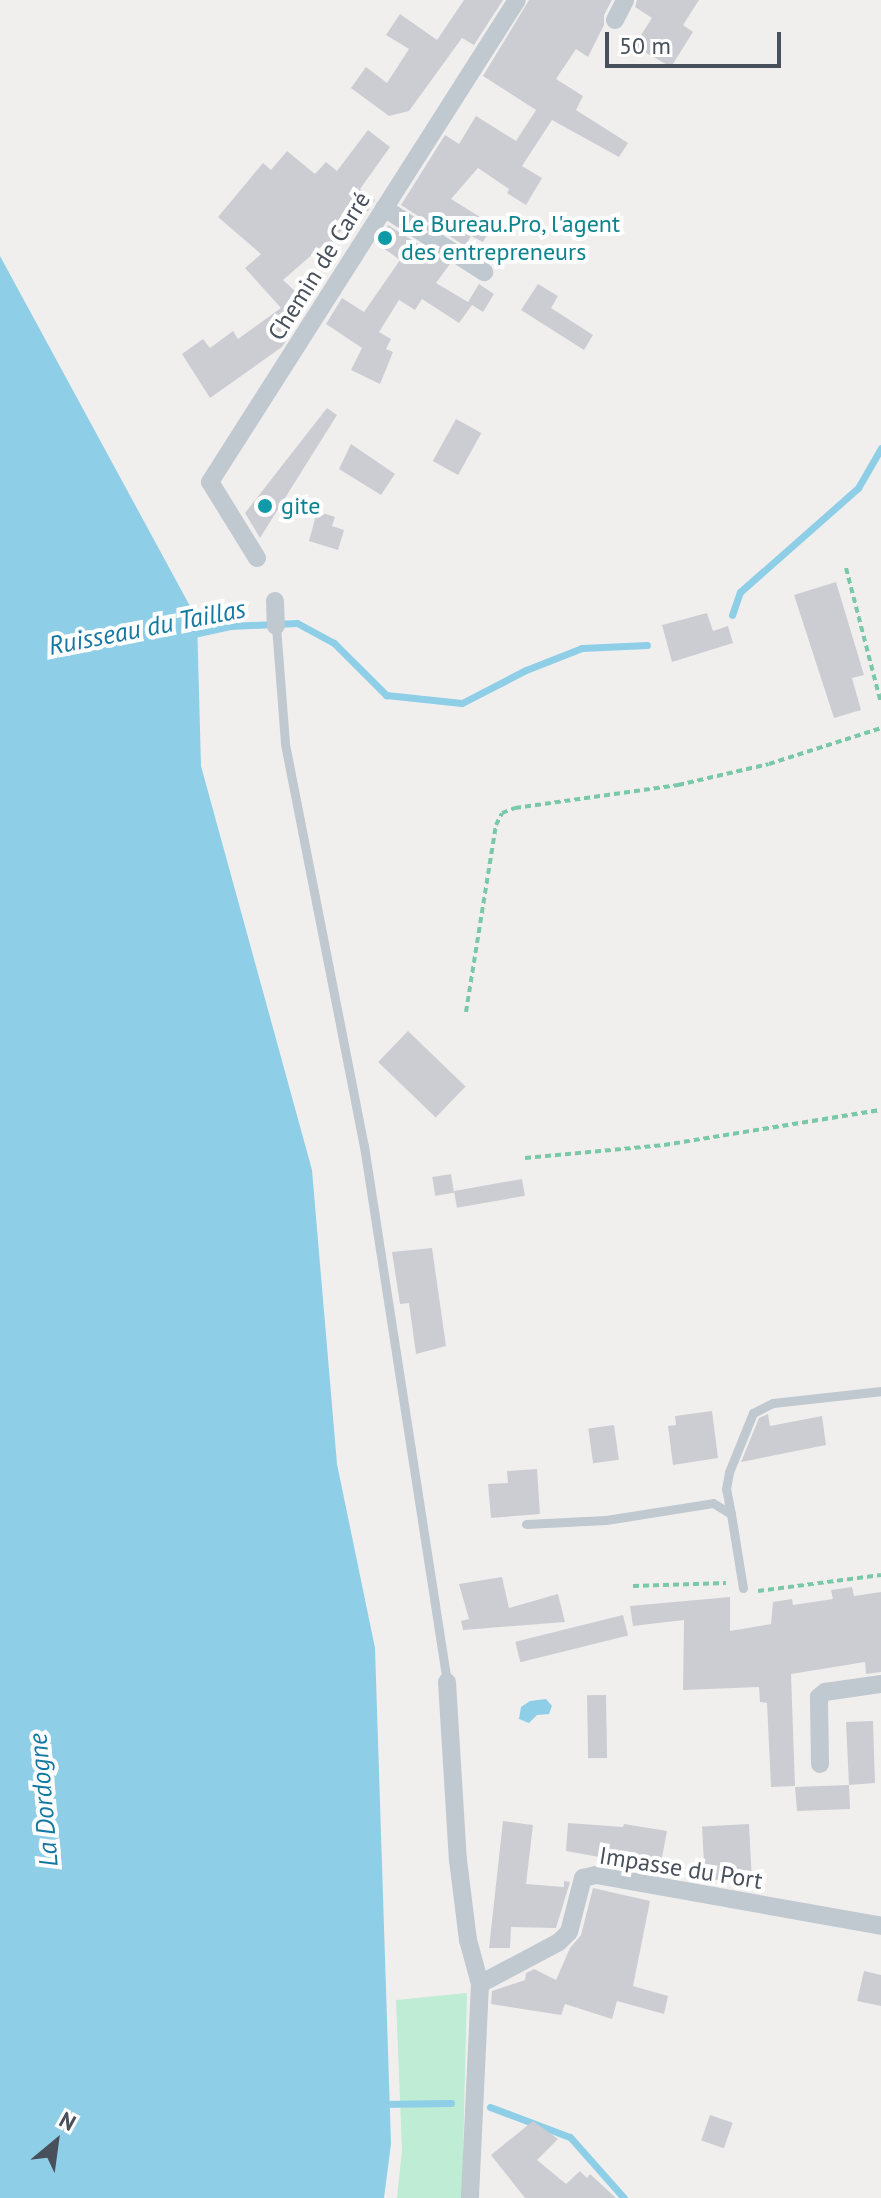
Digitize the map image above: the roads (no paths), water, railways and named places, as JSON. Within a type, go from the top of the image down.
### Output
[{"type":"street","name":"Chemin de Carré","points":[[257,558],[210,482],[517,0]]},
{"type":"street","points":[[615,20],[625,0]]},
{"type":"street","points":[[384,208],[484,272]]},
{"type":"street","points":[[275,601],[276,626]]},
{"type":"street","points":[[447,1682],[458,1860],[468,1940],[480,1984],[470,2198]]},
{"type":"street","points":[[820,1764],[819,1697],[825,1692],[881,1684]]},
{"type":"street","name":"Impasse du Port","points":[[480,1984],[559,1942],[569,1932],[583,1878],[596,1875],[881,1926]]},
{"type":"lane","points":[[276,626],[285,744],[364,1146],[447,1682]]},
{"type":"lane","points":[[743,1588],[726,1489],[729,1472],[753,1413],[773,1403],[881,1391]]},
{"type":"lane","points":[[526,1524],[606,1520],[713,1503],[731,1514]]},
{"type":"water","name":"La Dordogne","points":[[0,256],[197,619],[201,766],[312,1170],[337,1464],[375,1648],[391,2144],[384,2198],[0,2198]]},
{"type":"water","points":[[546,1699],[552,1706],[549,1714],[537,1715],[529,1723],[519,1719],[521,1707],[530,1701]]},
{"type":"waterway","name":"Ruisseau du Taillas","points":[[732,615],[740,592],[858,488],[881,448]]},
{"type":"waterway","name":"Ruisseau du Taillas","points":[[189,635],[230,626],[297,623],[334,643],[386,695],[462,703],[526,670],[582,648],[647,645]]},
{"type":"waterway","points":[[381,2104],[451,2103]]},
{"type":"waterway","points":[[490,2107],[570,2137],[624,2198]]},
{"type":"place","name":"Le Bureau.Pro, l'agent des entrepreneurs","points":[[385,238]]},
{"type":"place","name":"gite","points":[[265,506]]}]
